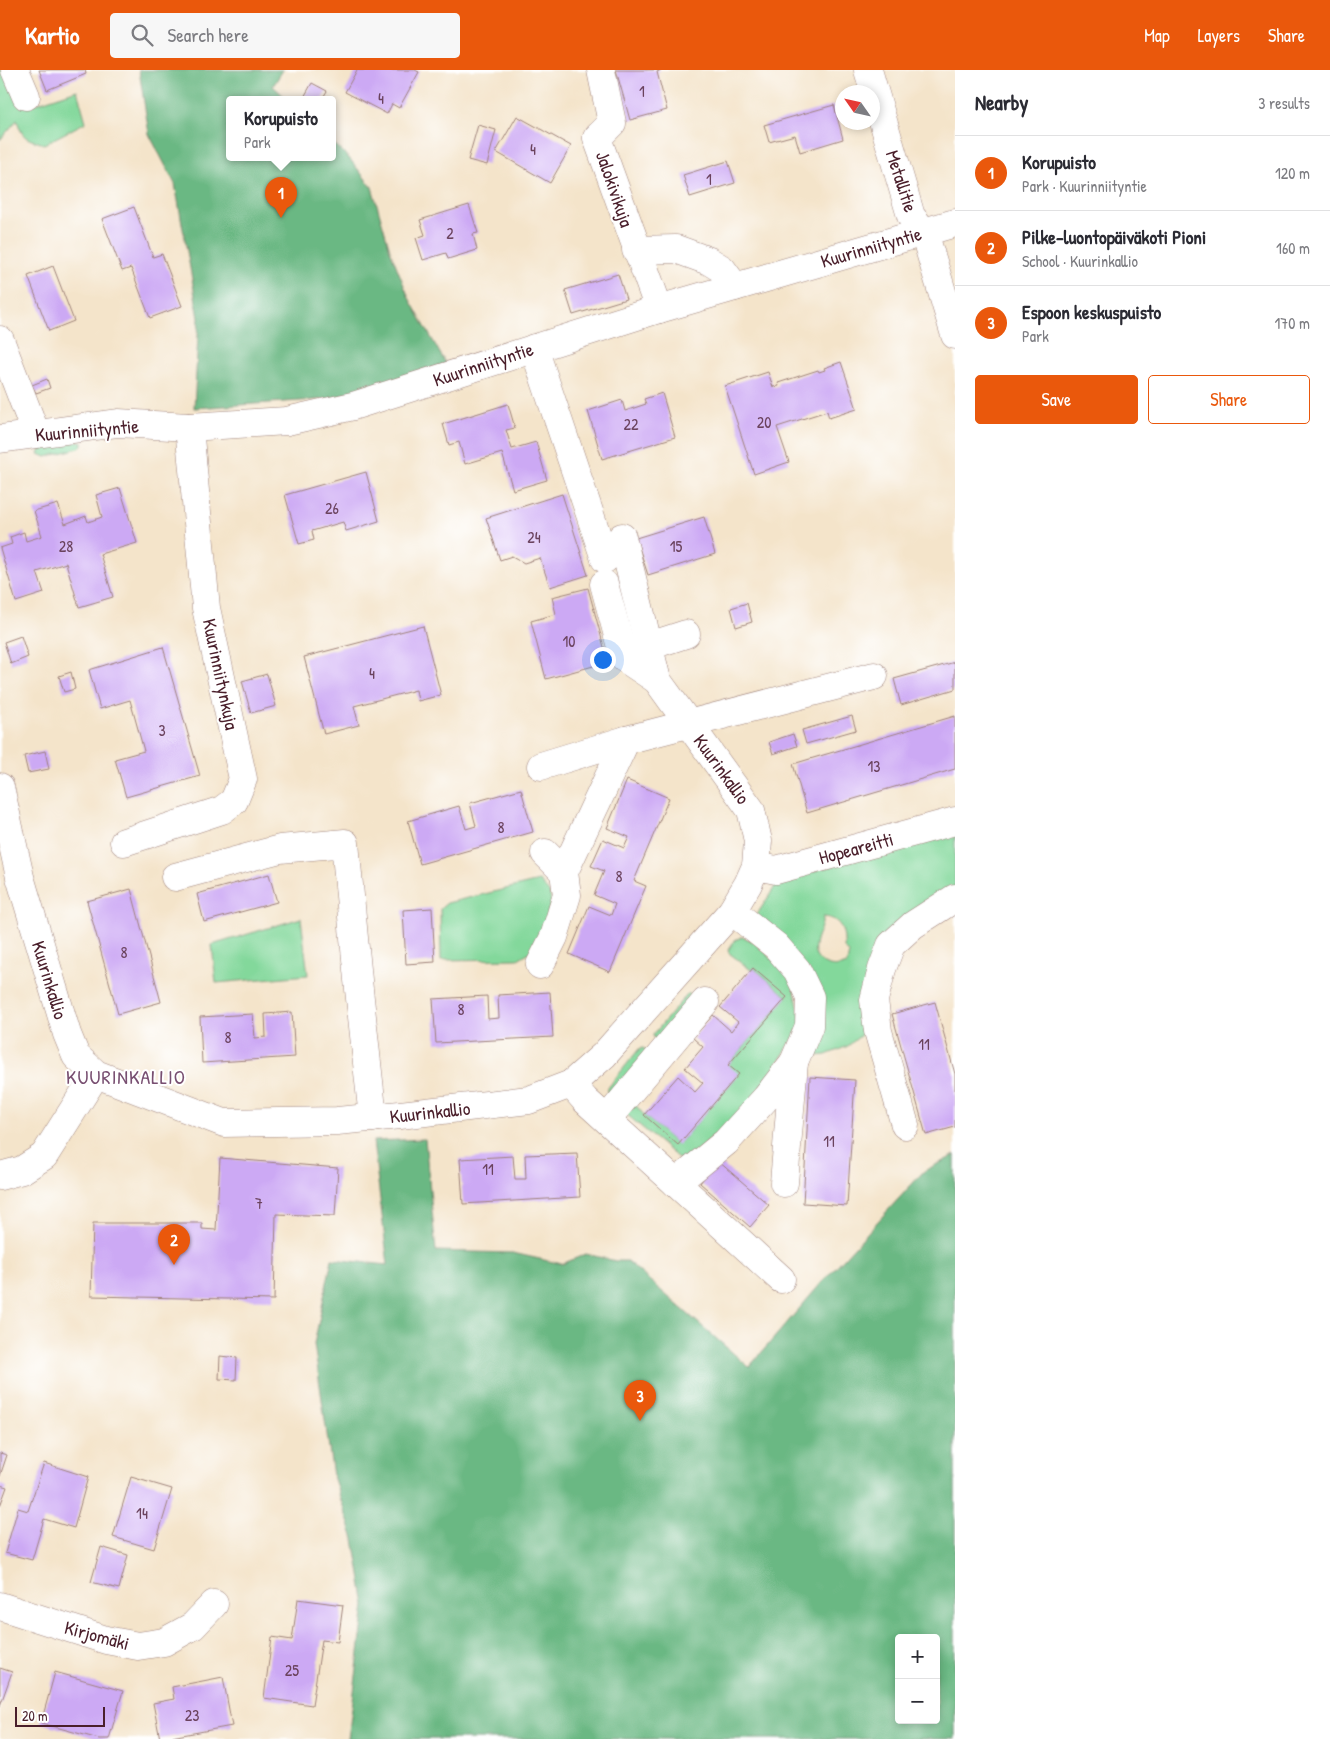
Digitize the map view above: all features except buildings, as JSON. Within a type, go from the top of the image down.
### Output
[{"type":"street","points":[[15,70],[26,96]]},
{"type":"street","name":"Jalokivikuja","points":[[600,70],[612,122],[597,138],[636,250],[659,309]]},
{"type":"street","name":"Metallitie","points":[[868,70],[912,216],[924,232],[955,335]]},
{"type":"street","name":"Kuurinniityntie","points":[[0,439],[118,423],[189,426],[287,421],[315,415],[352,406],[659,309],[955,223]]},
{"type":"street","points":[[636,250],[676,250],[709,261],[722,269],[735,287]]},
{"type":"street","points":[[0,340],[36,434]]},
{"type":"street","points":[[534,348],[604,572],[624,658],[657,680]]},
{"type":"street","name":"Kuurinniitynkuja","points":[[124,842],[222,810],[234,801],[243,779],[206,608],[189,426]]},
{"type":"street","points":[[622,537],[657,680]]},
{"type":"street","points":[[649,646],[686,634]]},
{"type":"street","points":[[541,766],[626,740],[874,676]]},
{"type":"street","name":"Kuurinkallio","points":[[0,787],[10,880],[66,1034],[76,1056],[96,1074],[224,1123],[337,1121],[529,1100],[571,1084],[624,1035],[732,911],[756,866],[758,841],[751,810],[657,680]]},
{"type":"street","points":[[540,965],[554,937],[567,895],[564,872],[626,740]]},
{"type":"street","name":"Hopeareitti","points":[[756,866],[776,870],[955,821]]},
{"type":"street","points":[[175,877],[280,849],[345,843],[374,1118]]},
{"type":"street","points":[[545,853],[564,872]]},
{"type":"street","points":[[906,1125],[878,1031],[874,1000],[882,969],[892,944],[913,925],[955,898]]},
{"type":"street","points":[[676,1183],[726,1142],[766,1098],[794,1062],[809,1026],[810,997],[797,970],[776,946],[732,911]]},
{"type":"street","points":[[607,1119],[705,1002]]},
{"type":"street","points":[[784,1183],[794,1062]]},
{"type":"street","points":[[0,1176],[22,1170],[44,1156],[96,1074]]},
{"type":"street","points":[[571,1084],[781,1280]]},
{"type":"street","name":"Kirjomäki","points":[[0,1606],[106,1640],[138,1646],[164,1642],[193,1626],[214,1604]]},
{"type":"green space","points":[[0,70],[6,70],[26,107],[77,90],[86,122],[44,144],[26,137],[21,131],[17,120],[0,140]]},
{"type":"green space","points":[[139,70],[283,70],[273,86],[284,96],[226,96],[226,161],[336,161],[336,146],[349,158],[372,187],[390,250],[409,298],[446,364],[330,399],[194,408],[199,318],[175,184],[149,134]]},
{"type":"green space","points":[[80,441],[82,446],[79,448],[46,457],[39,454],[42,446]]},
{"type":"green space","points":[[955,829],[955,891],[910,918],[868,1029],[848,1046],[826,1055],[807,1057],[822,1026],[824,1011],[821,993],[756,916],[778,882]],"holes":[[[823,917],[829,918],[841,926],[844,936],[844,948],[849,953],[847,964],[836,967],[824,964],[815,954],[816,942]]]},
{"type":"green space","points":[[539,881],[549,892],[551,900],[543,930],[533,950],[518,959],[441,960],[440,909],[447,903]]},
{"type":"green space","points":[[301,918],[308,975],[216,983],[212,945]]},
{"type":"green space","points":[[742,937],[751,940],[792,977],[802,1025],[753,1102],[684,1163],[625,1113],[632,1101],[644,1115],[678,1145],[738,1075],[728,1065],[787,997],[754,968],[751,970],[729,953],[728,950],[735,940]]},
{"type":"green space","points":[[688,993],[699,1002],[660,1044],[654,1039],[653,1035]]},
{"type":"green space","points":[[643,1048],[652,1054],[614,1099],[607,1093],[607,1089],[639,1049]]},
{"type":"green space","points":[[425,1139],[436,1251],[513,1253],[562,1264],[586,1254],[616,1261],[627,1261],[749,1367],[823,1281],[924,1171],[955,1155],[955,1739],[348,1739],[365,1605],[354,1539],[333,1476],[314,1344],[332,1259],[388,1265],[373,1141]]},
{"type":"place","name":"Korupuisto","points":[[281,218]]},
{"type":"place","name":"Pilke-luontopäiväkoti Pioni","points":[[174,1265]]},
{"type":"place","name":"Espoon keskuspuisto","points":[[640,1421]]},
{"type":"district","name":"KUURINKALLIO","points":[[126,1076]]}]
